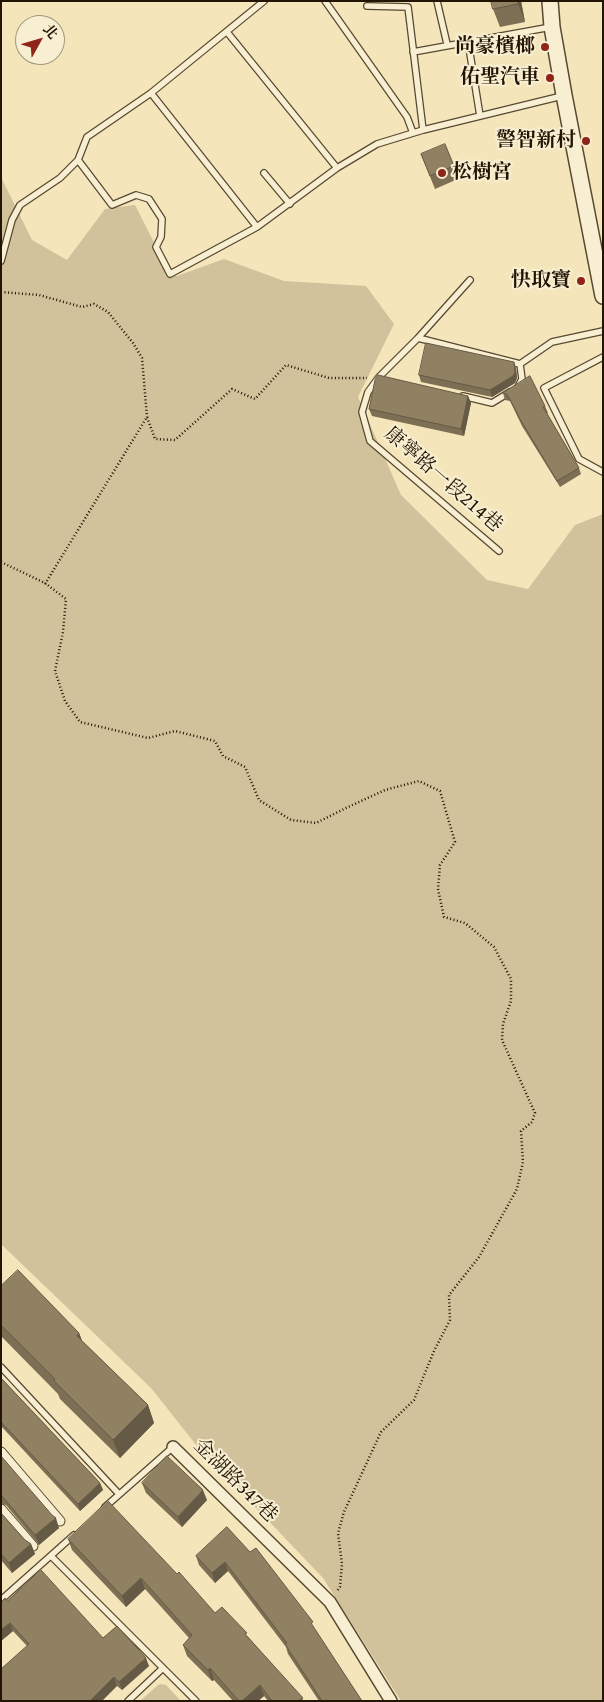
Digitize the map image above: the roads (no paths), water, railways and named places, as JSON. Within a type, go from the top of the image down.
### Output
[{"type":"street","points":[[550,1],[552,27],[564,95],[596,236],[603,296]]},
{"type":"street","name":"金湖路347巷","points":[[173,1446],[330,1602],[391,1701]]},
{"type":"street","points":[[1,1452],[60,1521]]},
{"type":"street","points":[[1,1508],[33,1546]]},
{"type":"lane","points":[[1,261],[12,220],[20,205],[60,178],[78,160],[87,137],[151,93],[264,1]]},
{"type":"lane","points":[[325,1],[406,117],[413,133]]},
{"type":"lane","points":[[438,1],[447,44]]},
{"type":"lane","points":[[367,6],[408,7],[423,130]]},
{"type":"lane","points":[[413,52],[447,44],[552,27]]},
{"type":"lane","points":[[227,32],[337,168]]},
{"type":"lane","points":[[468,41],[480,116]]},
{"type":"lane","points":[[151,93],[257,227]]},
{"type":"lane","points":[[78,160],[112,205],[136,195],[149,199],[162,219],[161,237],[156,248],[170,274],[257,227],[337,168],[378,144],[423,130],[564,95]]},
{"type":"lane","points":[[264,173],[290,204]]},
{"type":"lane","name":"康寧路一段214巷","points":[[470,280],[418,338],[379,377],[368,392],[362,412],[370,441],[499,551]]},
{"type":"lane","points":[[418,338],[520,364],[552,342],[603,331]]},
{"type":"lane","points":[[603,357],[544,388],[579,459],[603,472]]},
{"type":"lane","points":[[454,394],[492,403],[519,386],[522,380],[520,364]]},
{"type":"lane","points":[[379,377],[388,380]]},
{"type":"lane","points":[[1,1367],[119,1494]]},
{"type":"lane","name":"金湖路347巷","points":[[99,1512],[173,1446]]},
{"type":"lane","points":[[1,1590],[4,1598],[78,1531]]},
{"type":"lane","points":[[51,1556],[196,1701]]},
{"type":"lane","points":[[128,1701],[163,1668]]},
{"type":"place","name":"尚豪檳榔","points":[[545,47]]},
{"type":"place","name":"佑聖汽車","points":[[550,78]]},
{"type":"place","name":"警智新村","points":[[586,141]]},
{"type":"place","name":"松樹宮","points":[[442,173]]},
{"type":"place","name":"快取寶","points":[[581,281]]}]
